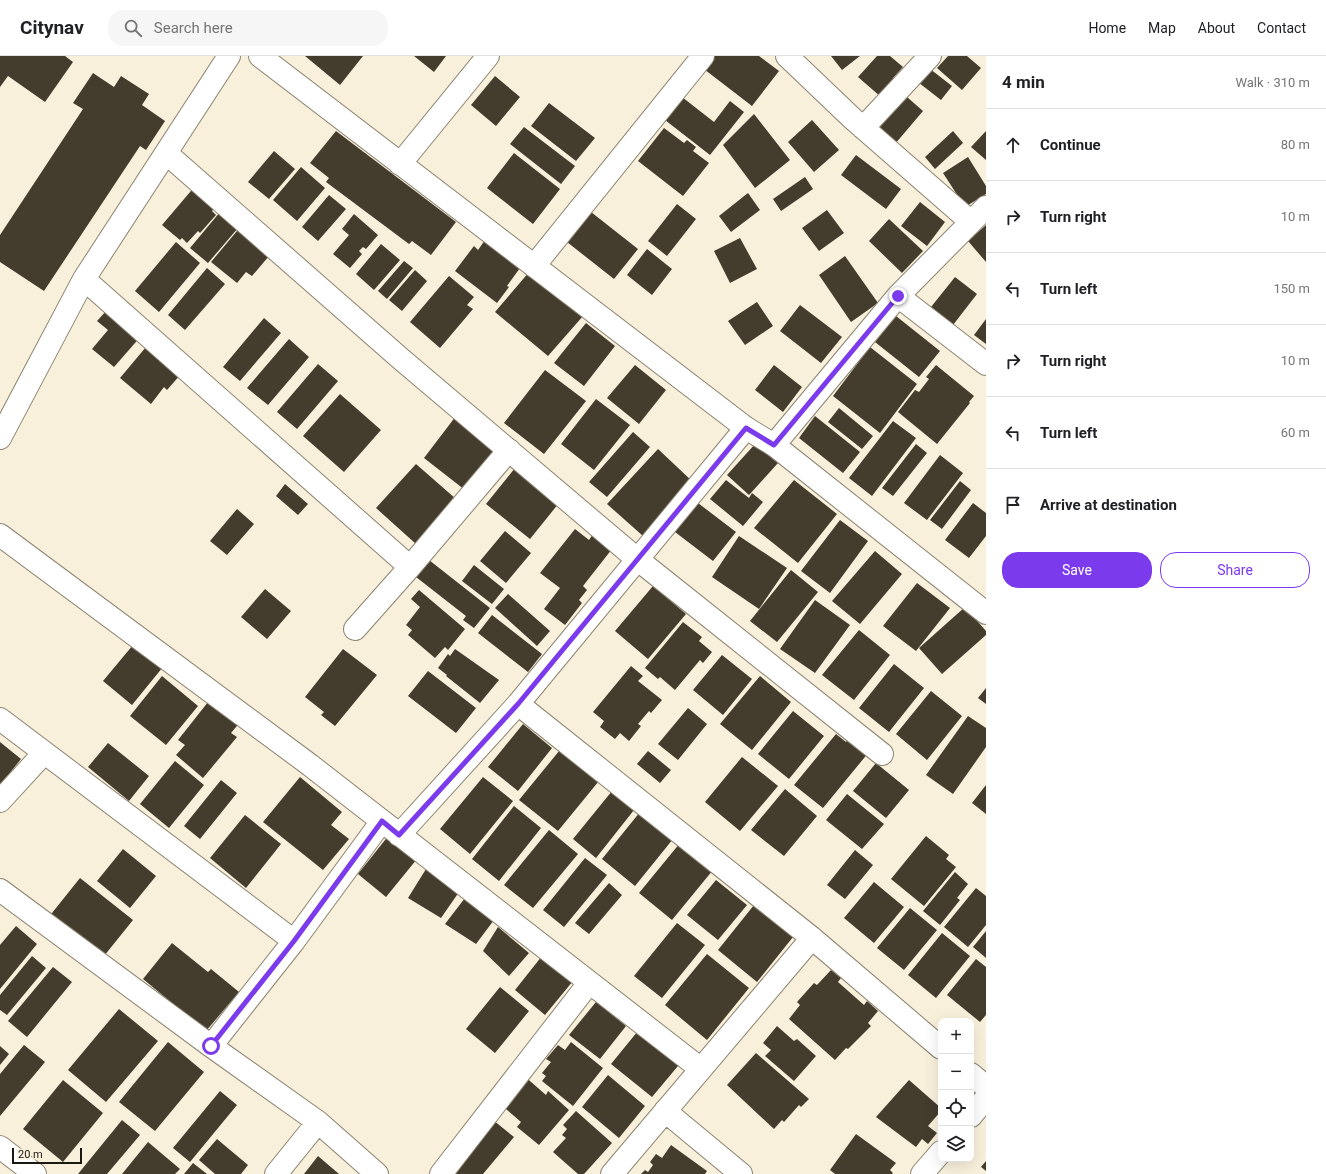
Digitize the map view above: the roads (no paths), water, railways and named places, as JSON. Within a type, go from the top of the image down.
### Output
[{"type":"street","points":[[0,438],[84,280],[229,56]]},
{"type":"street","points":[[400,164],[488,56]]},
{"type":"street","points":[[534,266],[703,56]]},
{"type":"street","points":[[774,445],[898,296],[979,215],[863,128],[787,56]]},
{"type":"street","points":[[863,128],[930,56]]},
{"type":"street","points":[[266,58],[400,164],[746,428],[774,445],[986,613]]},
{"type":"street","points":[[166,153],[396,354],[638,560],[882,754]]},
{"type":"street","points":[[84,280],[410,567]]},
{"type":"street","points":[[898,296],[986,364]]},
{"type":"street","points":[[399,835],[518,704],[746,428]]},
{"type":"street","points":[[355,629],[410,567],[509,450]]},
{"type":"street","points":[[0,535],[310,766],[701,1069]]},
{"type":"street","points":[[518,704],[812,938],[938,1045]]},
{"type":"street","points":[[0,719],[294,941]]},
{"type":"street","points":[[0,801],[44,753]]},
{"type":"street","points":[[211,1046],[294,941],[382,821]]},
{"type":"street","points":[[0,890],[211,1046],[318,1122],[377,1174]]},
{"type":"street","points":[[612,1174],[812,938]]},
{"type":"street","points":[[441,1174],[590,983]]},
{"type":"street","points":[[974,1076],[986,1086]]},
{"type":"street","points":[[974,1112],[986,1098]]},
{"type":"street","points":[[665,1111],[741,1174]]},
{"type":"street","points":[[276,1174],[318,1122]]},
{"type":"street","points":[[0,1147],[35,1174]]}]
